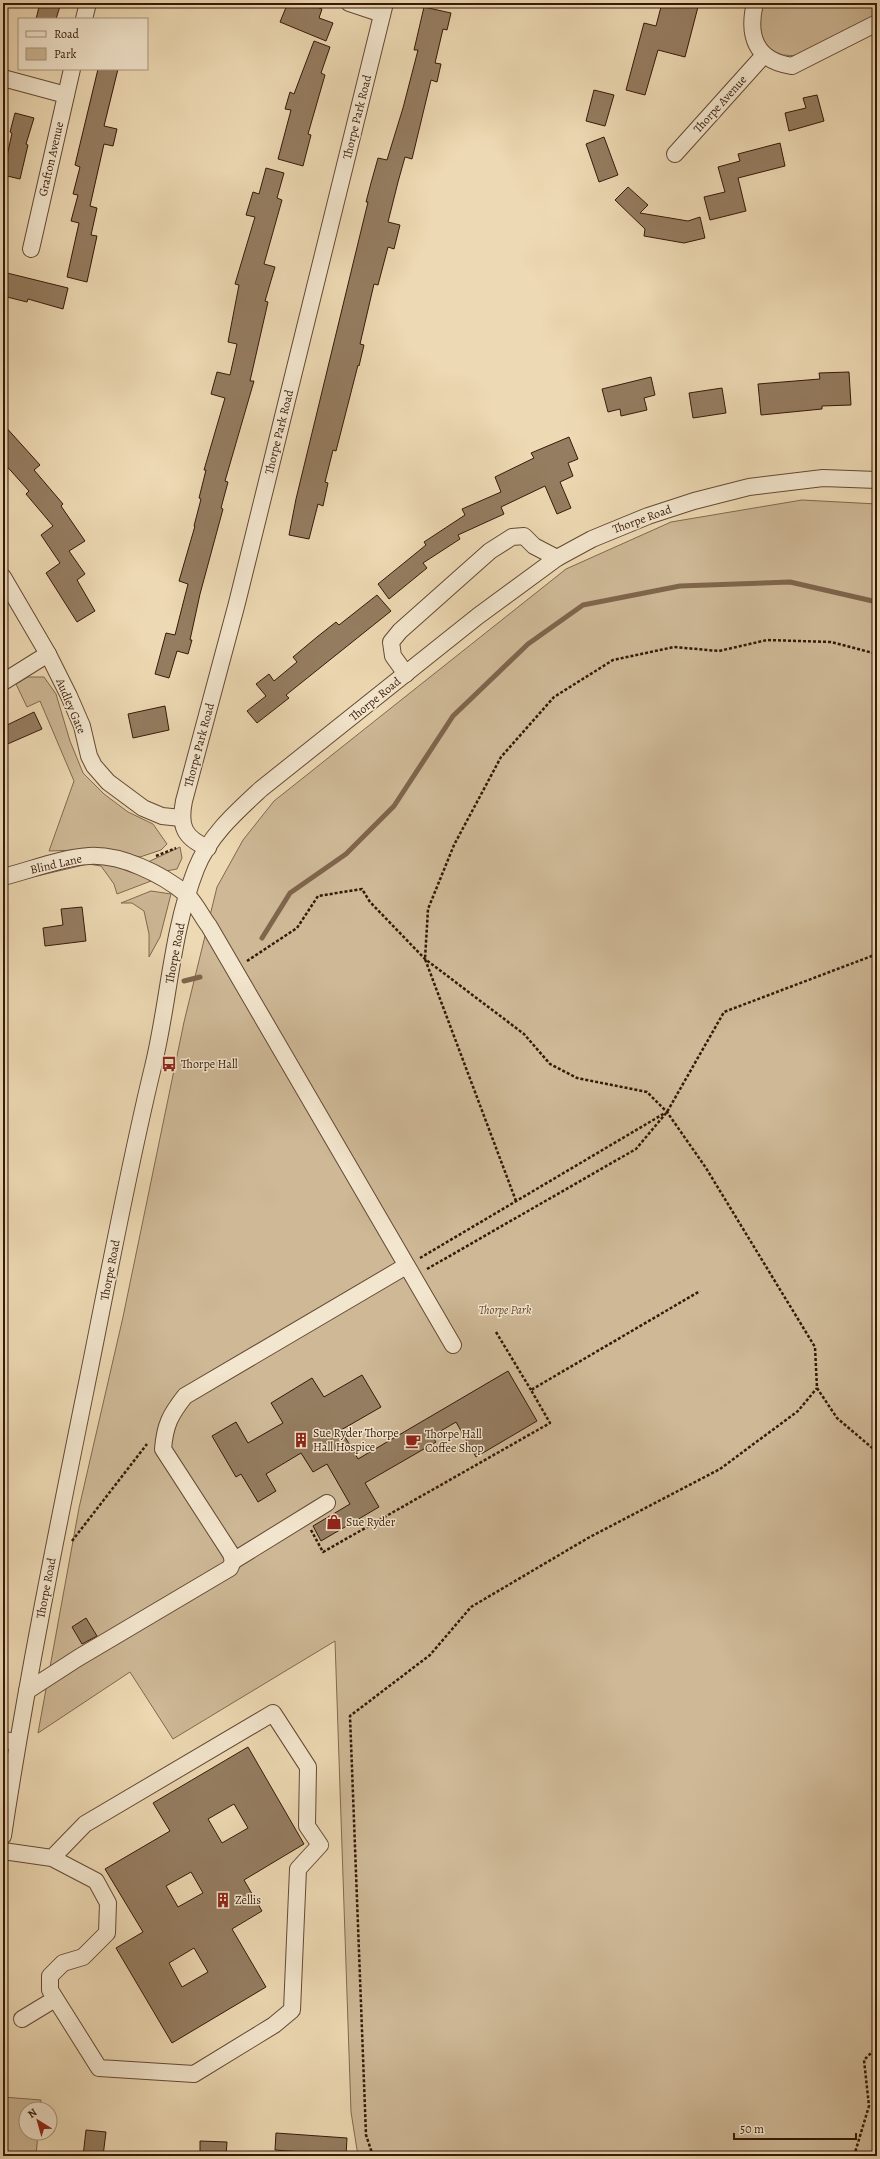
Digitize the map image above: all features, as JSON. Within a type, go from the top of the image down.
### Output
[{"type":"street","points":[[84,18],[88,3]]},
{"type":"street","points":[[349,3],[383,9]]},
{"type":"street","points":[[755,3],[752,17],[752,35],[758,48],[764,55],[778,64],[792,66],[877,23]]},
{"type":"street","name":"Thorpe Park Road","points":[[181,818],[186,788],[237,603],[383,9]]},
{"type":"street","name":"Thorpe Avenue","points":[[675,154],[764,55]]},
{"type":"street","name":"Grafton Avenue","points":[[31,249],[72,70]]},
{"type":"street","points":[[3,78],[66,95]]},
{"type":"street","name":"Thorpe Road","points":[[3,1836],[10,1741],[27,1691],[52,1552],[137,1132],[155,1062],[178,932],[187,895],[197,866],[208,848],[229,818],[261,789],[478,616],[557,558],[592,539],[648,516],[694,501],[749,487],[823,478],[877,480]]},
{"type":"street","points":[[406,674],[393,656],[391,642],[405,626],[490,551],[512,537],[524,536],[534,546],[557,558]]},
{"type":"street","name":"Audley Gate","points":[[3,577],[48,654],[82,726],[89,756],[94,766],[108,782],[143,808],[162,816],[181,818]]},
{"type":"street","points":[[3,682],[48,654]]},
{"type":"street","points":[[181,818],[182,826],[188,835],[196,843],[208,848]]},
{"type":"street","name":"Blind Lane","points":[[3,877],[69,859],[90,856],[113,859],[134,864],[149,870],[187,895]]},
{"type":"street","points":[[187,895],[209,926],[409,1272],[453,1345]]},
{"type":"street","points":[[233,1561],[231,1554],[163,1449],[164,1431],[170,1415],[185,1396],[409,1272]]},
{"type":"street","points":[[27,1691],[78,1658],[222,1575],[230,1568],[233,1561],[327,1503]]},
{"type":"street","points":[[3,1851],[52,1858],[96,1881],[108,1903],[108,1933],[83,1957],[63,1963],[50,1976],[50,1990],[98,2068],[194,2074],[274,2025],[292,2010],[298,1869],[320,1845],[307,1826],[308,1767],[273,1713],[85,1824],[52,1858]]},
{"type":"street","points":[[22,2019],[56,1999]]},
{"type":"path","points":[[516,1201],[425,959],[428,909],[454,845],[501,757],[554,697],[613,660],[674,647],[719,651],[767,640],[831,642],[877,654]]},
{"type":"path","points":[[234,969],[297,928],[318,896],[362,889],[370,902],[425,959],[524,1034],[550,1064],[577,1078],[647,1092],[668,1112],[706,1168],[815,1347],[817,1388],[837,1418],[877,1452]]},
{"type":"path","points":[[409,1272],[636,1148],[668,1112],[724,1012],[877,954]]},
{"type":"path","points":[[409,1272],[516,1201],[668,1112]]},
{"type":"path","points":[[531,1390],[700,1291]]},
{"type":"path","points":[[303,1518],[323,1552],[550,1424],[496,1332]]},
{"type":"path","points":[[373,2156],[366,2135],[350,1716],[430,1656],[471,1607],[588,1538],[720,1469],[798,1411],[817,1388]]},
{"type":"path","points":[[52,1552],[64,1552],[151,1440]]},
{"type":"path","points":[[854,2156],[869,2106],[864,2060],[877,2047]]},
{"type":"green space","points":[[762,3],[877,3],[877,15],[800,55],[786,55],[771,50],[758,35]]},
{"type":"green space","name":"Thorpe Park","points":[[802,500],[877,504],[877,2156],[358,2156],[351,2112],[335,1641],[173,1739],[130,1672],[38,1733],[79,1508],[123,1317],[184,1022],[217,887],[243,840],[274,801],[566,569],[671,522]]},
{"type":"green space","points":[[28,677],[44,677],[56,694],[70,741],[83,773],[104,794],[128,812],[153,824],[167,844],[161,850],[140,857],[104,849],[49,851],[74,781],[40,701],[27,707],[16,684]]},
{"type":"green space","points":[[180,847],[182,858],[177,869],[166,871],[148,862]]},
{"type":"green space","points":[[85,860],[109,861],[151,877],[151,881],[117,894],[114,884],[101,866],[88,864],[3,884]]},
{"type":"green space","points":[[151,891],[171,894],[160,937],[149,957],[149,934],[144,911],[132,903],[121,903]]},
{"type":"green space","points":[[3,2097],[41,2100],[18,2101],[18,2141],[37,2141],[36,2156],[3,2156]]},
{"type":"building","points":[[40,3],[61,3],[56,18],[36,18]]},
{"type":"building","points":[[293,3],[306,3],[322,9],[319,18],[333,23],[326,41],[280,22],[287,5],[291,7]]},
{"type":"building","points":[[662,3],[699,3],[685,57],[658,50],[645,95],[626,90],[644,23],[656,26]]},
{"type":"building","points":[[424,7],[451,13],[447,30],[443,29],[435,63],[441,64],[437,82],[431,80],[412,159],[405,157],[398,182],[388,222],[400,225],[394,249],[388,247],[378,285],[374,284],[360,344],[364,345],[336,451],[333,450],[325,482],[328,483],[323,506],[318,504],[309,539],[289,535],[296,499],[368,202],[366,202],[378,158],[387,160],[403,108],[418,50],[414,50]]},
{"type":"building","points":[[314,41],[330,47],[321,73],[325,75],[308,134],[311,135],[303,166],[278,159],[291,110],[285,109],[290,92],[294,94]]},
{"type":"building","points":[[98,70],[118,70],[104,126],[117,129],[113,146],[104,144],[90,206],[97,208],[91,235],[97,236],[87,282],[67,277],[79,223],[71,221],[78,195],[73,194],[80,167],[75,165]]},
{"type":"building","points":[[594,90],[614,95],[605,126],[586,121]]},
{"type":"building","points":[[817,95],[824,121],[789,131],[785,113],[806,108],[803,98]]},
{"type":"building","points":[[15,113],[34,118],[26,144],[28,145],[20,179],[3,175],[12,133],[10,132]]},
{"type":"building","points":[[604,137],[618,175],[599,182],[586,144]]},
{"type":"building","points":[[780,143],[785,166],[738,178],[746,211],[710,220],[704,197],[725,192],[718,167],[740,161],[738,154]]},
{"type":"building","points":[[266,168],[284,173],[277,198],[282,200],[264,264],[275,267],[265,301],[268,302],[250,381],[254,381],[225,481],[228,482],[221,508],[223,509],[200,594],[188,654],[177,651],[169,678],[155,674],[166,633],[175,635],[188,584],[179,581],[195,526],[201,499],[199,498],[206,470],[204,470],[225,398],[211,394],[217,372],[230,375],[237,344],[228,342],[239,285],[235,284],[255,217],[246,215],[253,192],[259,194]]},
{"type":"building","points":[[628,187],[648,205],[640,213],[688,221],[700,217],[705,238],[684,243],[644,236],[645,229],[615,200]]},
{"type":"building","points":[[3,272],[68,288],[63,309],[28,299],[27,302],[3,296]]},
{"type":"building","points":[[849,372],[851,405],[822,406],[822,409],[761,415],[758,384],[820,379],[819,373]]},
{"type":"building","points":[[651,377],[655,395],[644,398],[647,410],[621,416],[620,409],[608,412],[602,389]]},
{"type":"building","points":[[722,388],[726,413],[693,418],[689,393]]},
{"type":"building","points":[[3,424],[40,465],[34,470],[63,504],[61,506],[85,541],[69,551],[85,574],[77,580],[95,611],[77,622],[46,573],[60,563],[41,535],[53,526],[26,494],[29,491],[3,462]]},
{"type":"building","points":[[569,437],[578,459],[568,463],[573,476],[560,482],[571,508],[557,514],[545,486],[501,507],[504,514],[458,535],[460,539],[423,563],[427,568],[389,599],[378,584],[426,545],[424,542],[465,515],[462,509],[501,492],[495,477],[534,458],[531,453]]},
{"type":"building","points":[[377,595],[391,611],[286,695],[289,698],[257,723],[247,711],[266,696],[256,684],[269,674],[274,681],[297,662],[293,657],[336,622],[339,625]]},
{"type":"building","points":[[165,706],[169,730],[133,738],[128,714]]},
{"type":"building","points":[[34,712],[42,729],[3,746],[3,727]]},
{"type":"building","points":[[82,907],[86,941],[45,946],[43,928],[63,925],[61,909]]},
{"type":"building","points":[[508,1371],[537,1421],[476,1457],[456,1422],[432,1436],[436,1442],[365,1483],[379,1507],[321,1541],[313,1526],[350,1504],[327,1464],[313,1472],[301,1453],[266,1474],[276,1491],[258,1502],[241,1474],[236,1477],[212,1436],[236,1422],[248,1443],[283,1423],[271,1403],[312,1378],[324,1397],[362,1375],[381,1407],[341,1430],[358,1459]]},
{"type":"building","points":[[86,1618],[97,1636],[82,1644],[72,1627]]},
{"type":"building","name":"Zellis","points":[[248,1747],[304,1844],[244,1880],[262,1911],[232,1929],[266,1987],[172,2043],[116,1948],[143,1932],[105,1869],[170,1831],[153,1803]],"holes":[[[234,1804],[248,1828],[222,1843],[208,1819]],[[191,1872],[203,1893],[178,1907],[166,1886]],[[194,1948],[208,1972],[182,1987],[169,1963]]]},
{"type":"building","points":[[86,2130],[106,2132],[103,2156],[83,2156]]},
{"type":"building","points":[[276,2133],[347,2138],[346,2155],[326,2154],[325,2156],[301,2156],[302,2152],[275,2150]]},
{"type":"building","points":[[200,2141],[227,2142],[226,2156],[200,2156]]},
{"type":"waterway","points":[[262,938],[290,893],[346,854],[394,806],[453,716],[528,644],[583,605],[680,586],[790,582],[877,602]]},
{"type":"waterway","points":[[184,981],[200,977]]},
{"type":"place","name":"Thorpe Hall","points":[[169,1064]]},
{"type":"place","name":"Sue Ryder Thorpe Hall Hospice","points":[[301,1440]]},
{"type":"place","name":"Thorpe Hall Coffee Shop","points":[[413,1441]]},
{"type":"place","name":"Sue Ryder","points":[[334,1522]]},
{"type":"place","name":"Zellis","points":[[223,1900]]}]
